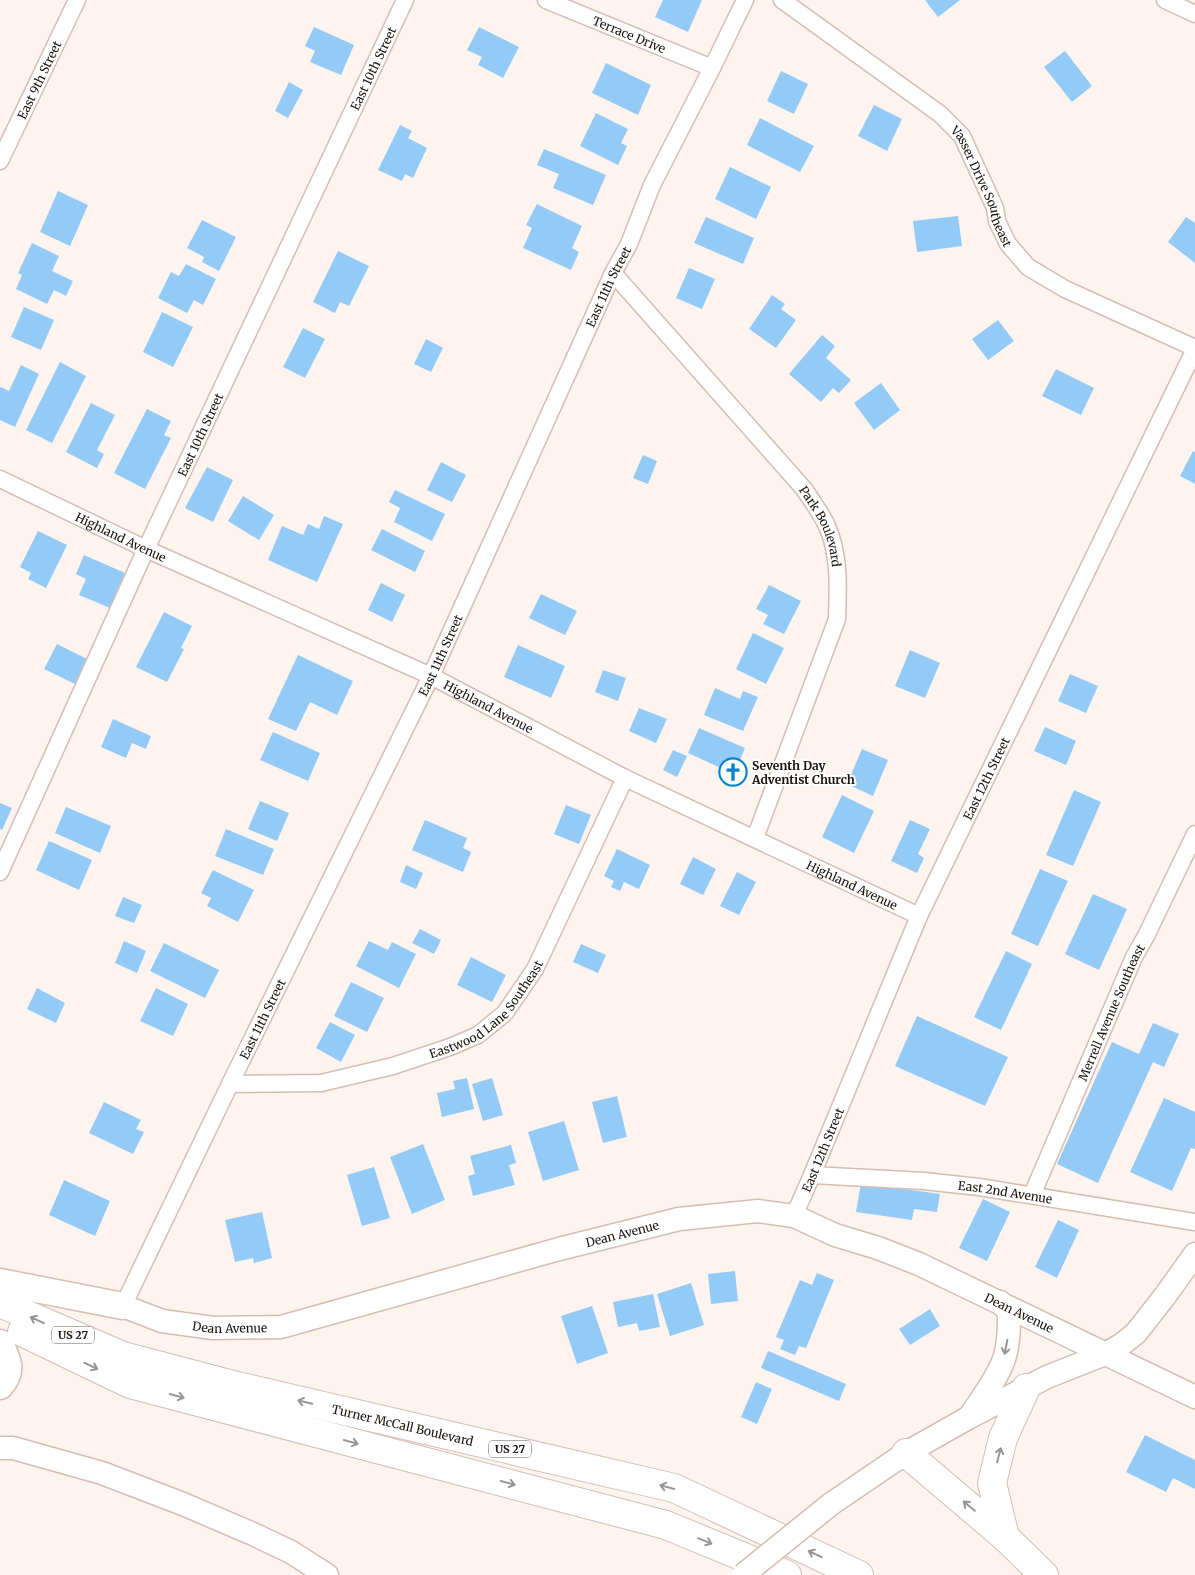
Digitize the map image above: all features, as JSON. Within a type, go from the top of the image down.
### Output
[{"type":"highway","name":"Turner McCall Boulevard","points":[[0,1303],[123,1356],[237,1386],[674,1488],[859,1575]]},
{"type":"highway","name":"US 27","points":[[0,1322],[130,1384],[666,1525],[784,1574]]},
{"type":"highway","points":[[1005,1536],[992,1482],[1003,1438],[1026,1388]]},
{"type":"highway","points":[[906,1453],[1005,1536],[1044,1575]]},
{"type":"main road","name":"Dean Avenue","points":[[123,1306],[162,1321],[213,1328],[282,1328],[559,1249],[679,1219],[758,1211],[794,1216],[835,1235],[878,1248],[919,1264],[1195,1397]]},
{"type":"main road","points":[[743,1575],[832,1504],[906,1453],[1047,1377],[1105,1354],[1121,1345],[1136,1333],[1195,1254]]},
{"type":"main road","points":[[0,1282],[123,1306]]},
{"type":"main road","points":[[968,1418],[989,1388],[1004,1359],[1009,1331],[1009,1312],[1000,1302]]},
{"type":"main road","points":[[0,1344],[9,1364],[8,1376],[0,1386]]},
{"type":"main road","points":[[0,1448],[13,1448],[102,1473],[183,1504],[283,1549],[327,1575]]},
{"type":"street","name":"East 9th Street","points":[[0,161],[78,0]]},
{"type":"street","name":"East 10th Street","points":[[0,872],[146,549],[405,0]]},
{"type":"street","name":"Terrace Drive","points":[[546,0],[712,68]]},
{"type":"street","name":"East 11th Street","points":[[123,1306],[431,676],[612,273],[628,244],[652,185],[745,0]]},
{"type":"street","name":"Vasser Drive Southeast","points":[[782,0],[940,114],[962,136],[995,208],[997,221],[1008,244],[1028,267],[1065,289],[1195,349]]},
{"type":"street","points":[[1165,0],[1195,14]]},
{"type":"street","name":"Park Boulevard","points":[[612,273],[804,489],[827,526],[836,554],[839,584],[837,619],[755,838]]},
{"type":"street","name":"East 12th Street","points":[[794,1216],[919,916],[1195,349]]},
{"type":"street","name":"Highland Avenue","points":[[0,479],[146,549],[431,676],[625,778],[919,916]]},
{"type":"street","name":"Eastwood Lane Southeast","points":[[230,1084],[321,1083],[393,1066],[450,1047],[478,1034],[505,1013],[535,969],[625,778]]},
{"type":"street","name":"Merrell Avenue Southeast","points":[[1032,1195],[1134,957],[1195,834]]},
{"type":"street","name":"East 2nd Avenue","points":[[812,1175],[924,1180],[1032,1195],[1195,1222]]},
{"type":"building","points":[[663,0],[702,0],[688,32],[655,17]]},
{"type":"building","points":[[925,0],[960,0],[938,17]]},
{"type":"building","points":[[314,27],[354,45],[341,75],[310,62],[315,51],[305,46]]},
{"type":"building","points":[[479,27],[519,47],[503,78],[478,65],[482,57],[467,50]]},
{"type":"building","points":[[1065,51],[1092,86],[1072,102],[1044,67]]},
{"type":"building","points":[[606,63],[651,85],[638,115],[592,93]]},
{"type":"building","points":[[781,71],[808,84],[794,114],[767,101]]},
{"type":"building","points":[[289,82],[303,90],[288,118],[275,111]]},
{"type":"building","points":[[874,105],[902,119],[887,151],[858,136]]},
{"type":"building","points":[[596,113],[628,129],[621,143],[627,146],[618,165],[580,146]]},
{"type":"building","points":[[760,118],[814,146],[800,172],[747,145]]},
{"type":"building","points":[[400,125],[412,131],[408,138],[427,148],[413,178],[405,174],[402,181],[378,170]]},
{"type":"building","points":[[544,149],[606,175],[593,205],[553,188],[559,174],[537,165]]},
{"type":"building","points":[[730,167],[771,187],[756,219],[715,199]]},
{"type":"building","points":[[58,191],[88,205],[70,246],[40,232]]},
{"type":"building","points":[[537,204],[582,226],[572,248],[579,252],[571,270],[523,248],[532,228],[526,225]]},
{"type":"building","points":[[958,216],[962,246],[917,252],[913,221]]},
{"type":"building","points":[[706,217],[754,238],[743,264],[694,243]]},
{"type":"building","points":[[1186,217],[1195,223],[1195,263],[1168,242]]},
{"type":"building","points":[[202,220],[236,237],[219,271],[202,262],[204,257],[187,248]]},
{"type":"building","points":[[32,243],[59,256],[52,271],[73,281],[66,296],[54,290],[47,304],[16,289],[22,275],[18,273]]},
{"type":"building","points":[[338,251],[369,266],[349,306],[340,302],[335,313],[313,302]]},
{"type":"building","points":[[186,264],[216,279],[203,305],[194,300],[187,313],[158,298],[171,272],[179,276]]},
{"type":"building","points":[[689,268],[715,279],[702,309],[676,298]]},
{"type":"building","points":[[772,295],[785,304],[781,309],[796,320],[776,348],[749,329]]},
{"type":"building","points":[[24,307],[54,320],[41,350],[11,337]]},
{"type":"building","points":[[162,312],[193,327],[173,367],[143,352]]},
{"type":"building","points":[[998,320],[1014,341],[988,360],[972,339]]},
{"type":"building","points":[[303,328],[325,339],[305,378],[283,367]]},
{"type":"building","points":[[822,335],[835,346],[826,358],[851,380],[839,393],[833,388],[821,402],[789,374]]},
{"type":"building","points":[[426,339],[443,348],[431,372],[414,364]]},
{"type":"building","points":[[60,362],[86,376],[52,443],[26,430]]},
{"type":"building","points":[[21,365],[39,374],[15,427],[0,420],[0,388],[9,391]]},
{"type":"building","points":[[1056,369],[1094,388],[1081,415],[1042,396]]},
{"type":"building","points":[[881,383],[900,410],[874,430],[854,403]]},
{"type":"building","points":[[91,403],[115,415],[97,450],[104,454],[97,468],[66,452]]},
{"type":"building","points":[[147,409],[171,421],[164,435],[171,438],[145,489],[114,473]]},
{"type":"building","points":[[1193,451],[1195,452],[1195,484],[1180,476]]},
{"type":"building","points":[[643,455],[657,461],[648,484],[633,478]]},
{"type":"building","points":[[441,462],[466,475],[452,502],[427,490]]},
{"type":"building","points":[[207,467],[233,480],[213,522],[185,508]]},
{"type":"building","points":[[395,490],[445,514],[432,541],[394,522],[400,508],[389,502]]},
{"type":"building","points":[[243,496],[274,515],[259,540],[228,521]]},
{"type":"building","points":[[324,516],[343,524],[317,582],[268,560],[282,526],[303,535],[308,524],[319,529]]},
{"type":"building","points":[[382,529],[425,551],[415,572],[371,550]]},
{"type":"building","points":[[38,531],[67,545],[46,588],[28,579],[31,573],[20,567]]},
{"type":"building","points":[[84,555],[125,573],[110,608],[79,595],[86,579],[76,574]]},
{"type":"building","points":[[381,583],[405,595],[392,622],[368,610]]},
{"type":"building","points":[[769,585],[801,601],[784,634],[763,624],[768,615],[756,609]]},
{"type":"building","points":[[541,594],[577,611],[565,635],[529,618]]},
{"type":"building","points":[[164,612],[192,626],[181,648],[184,649],[167,682],[136,667]]},
{"type":"building","points":[[753,633],[784,648],[766,684],[736,669]]},
{"type":"building","points":[[57,644],[89,660],[77,685],[44,669]]},
{"type":"building","points":[[518,645],[565,666],[551,698],[504,677]]},
{"type":"building","points":[[910,650],[940,663],[925,698],[895,686]]},
{"type":"building","points":[[298,655],[353,681],[337,715],[310,702],[296,731],[268,719]]},
{"type":"building","points":[[603,670],[626,678],[618,701],[595,692]]},
{"type":"building","points":[[1070,674],[1098,686],[1086,713],[1058,701]]},
{"type":"building","points":[[715,688],[740,699],[743,691],[758,697],[743,731],[704,715]]},
{"type":"building","points":[[639,708],[667,719],[656,743],[629,731]]},
{"type":"building","points":[[113,719],[151,736],[146,749],[132,743],[126,758],[101,747]]},
{"type":"building","points":[[1045,727],[1076,741],[1066,765],[1034,751]]},
{"type":"building","points":[[699,728],[745,748],[734,774],[688,753]]},
{"type":"building","points":[[273,732],[320,753],[308,781],[260,760]]},
{"type":"building","points":[[862,749],[888,760],[873,796],[847,784]]},
{"type":"building","points":[[673,750],[687,756],[677,777],[663,770]]},
{"type":"building","points":[[1074,790],[1101,802],[1073,866],[1046,855]]},
{"type":"building","points":[[842,795],[874,811],[854,853],[822,837]]},
{"type":"building","points":[[260,801],[289,813],[277,841],[248,829]]},
{"type":"building","points":[[0,803],[12,808],[2,830],[0,829]]},
{"type":"building","points":[[566,805],[591,815],[579,844],[554,834]]},
{"type":"building","points":[[66,807],[111,826],[100,853],[55,833]]},
{"type":"building","points":[[425,820],[467,838],[463,848],[471,852],[463,872],[412,850]]},
{"type":"building","points":[[910,820],[930,829],[918,854],[924,858],[917,873],[891,861]]},
{"type":"building","points":[[226,829],[274,849],[263,875],[215,856]]},
{"type":"building","points":[[49,841],[92,860],[79,890],[36,870]]},
{"type":"building","points":[[617,849],[650,865],[639,889],[624,882],[620,891],[611,887],[614,881],[604,876]]},
{"type":"building","points":[[693,857],[716,869],[703,895],[680,884]]},
{"type":"building","points":[[406,865],[423,873],[416,889],[400,882]]},
{"type":"building","points":[[1040,869],[1068,881],[1038,946],[1011,934]]},
{"type":"building","points":[[213,870],[254,890],[238,922],[207,906],[211,898],[201,893]]},
{"type":"building","points":[[737,872],[756,882],[739,915],[720,906]]},
{"type":"building","points":[[1093,894],[1127,909],[1099,970],[1065,954]]},
{"type":"building","points":[[123,897],[142,905],[134,923],[115,916]]},
{"type":"building","points":[[420,929],[441,940],[434,954],[412,943]]},
{"type":"building","points":[[124,941],[146,951],[137,973],[115,963]]},
{"type":"building","points":[[369,941],[388,950],[392,942],[416,954],[399,988],[356,966]]},
{"type":"building","points":[[164,943],[219,970],[205,998],[150,971]]},
{"type":"building","points":[[581,944],[606,955],[598,973],[573,962]]},
{"type":"building","points":[[1006,951],[1032,964],[1001,1030],[974,1017]]},
{"type":"building","points":[[471,957],[506,975],[492,1002],[457,985]]},
{"type":"building","points":[[351,982],[384,998],[367,1032],[334,1016]]},
{"type":"building","points":[[37,988],[65,1003],[56,1023],[27,1009]]},
{"type":"building","points":[[156,988],[188,1004],[173,1036],[140,1021]]},
{"type":"building","points":[[917,1016],[1008,1057],[985,1106],[895,1066]]},
{"type":"building","points":[[330,1022],[355,1035],[341,1062],[316,1048]]},
{"type":"building","points":[[1153,1023],[1179,1034],[1164,1067],[1153,1062],[1098,1183],[1057,1164],[1112,1042],[1139,1054]]},
{"type":"building","points":[[467,1078],[474,1109],[442,1117],[437,1093],[455,1089],[453,1081]]},
{"type":"building","points":[[492,1078],[503,1115],[483,1121],[472,1084]]},
{"type":"building","points":[[617,1096],[627,1137],[603,1143],[592,1102]]},
{"type":"building","points":[[1164,1098],[1195,1112],[1195,1149],[1191,1148],[1172,1191],[1130,1172]]},
{"type":"building","points":[[104,1102],[141,1120],[136,1129],[144,1132],[133,1154],[89,1133]]},
{"type":"building","points":[[564,1121],[579,1170],[543,1181],[528,1132]]},
{"type":"building","points":[[423,1144],[445,1200],[412,1214],[390,1157]]},
{"type":"building","points":[[511,1145],[516,1163],[509,1165],[515,1185],[473,1196],[468,1176],[475,1174],[470,1156]]},
{"type":"building","points":[[374,1167],[390,1218],[362,1226],[347,1175]]},
{"type":"building","points":[[64,1180],[110,1201],[95,1236],[49,1215]]},
{"type":"building","points":[[861,1183],[940,1194],[937,1212],[914,1209],[912,1220],[856,1212]]},
{"type":"building","points":[[983,1199],[1010,1212],[987,1261],[959,1248]]},
{"type":"building","points":[[262,1212],[272,1258],[254,1263],[253,1258],[235,1262],[225,1220]]},
{"type":"building","points":[[1058,1220],[1079,1230],[1057,1278],[1035,1267]]},
{"type":"building","points":[[735,1271],[738,1301],[711,1304],[708,1274]]},
{"type":"building","points":[[817,1273],[834,1280],[806,1348],[799,1346],[795,1355],[780,1349],[784,1340],[776,1337],[800,1280],[812,1285]]},
{"type":"building","points":[[691,1283],[704,1325],[670,1336],[657,1294]]},
{"type":"building","points":[[653,1294],[660,1327],[639,1331],[637,1323],[618,1327],[613,1302]]},
{"type":"building","points":[[592,1306],[608,1353],[577,1364],[561,1316]]},
{"type":"building","points":[[930,1309],[940,1326],[910,1345],[899,1329]]},
{"type":"building","points":[[768,1351],[846,1384],[839,1401],[761,1368]]},
{"type":"building","points":[[756,1382],[772,1389],[757,1424],[741,1417]]},
{"type":"building","points":[[1145,1435],[1195,1460],[1195,1489],[1173,1478],[1166,1492],[1126,1472]]},
{"type":"place","name":"Seventh Day Adventist Church","points":[[733,772]]}]
